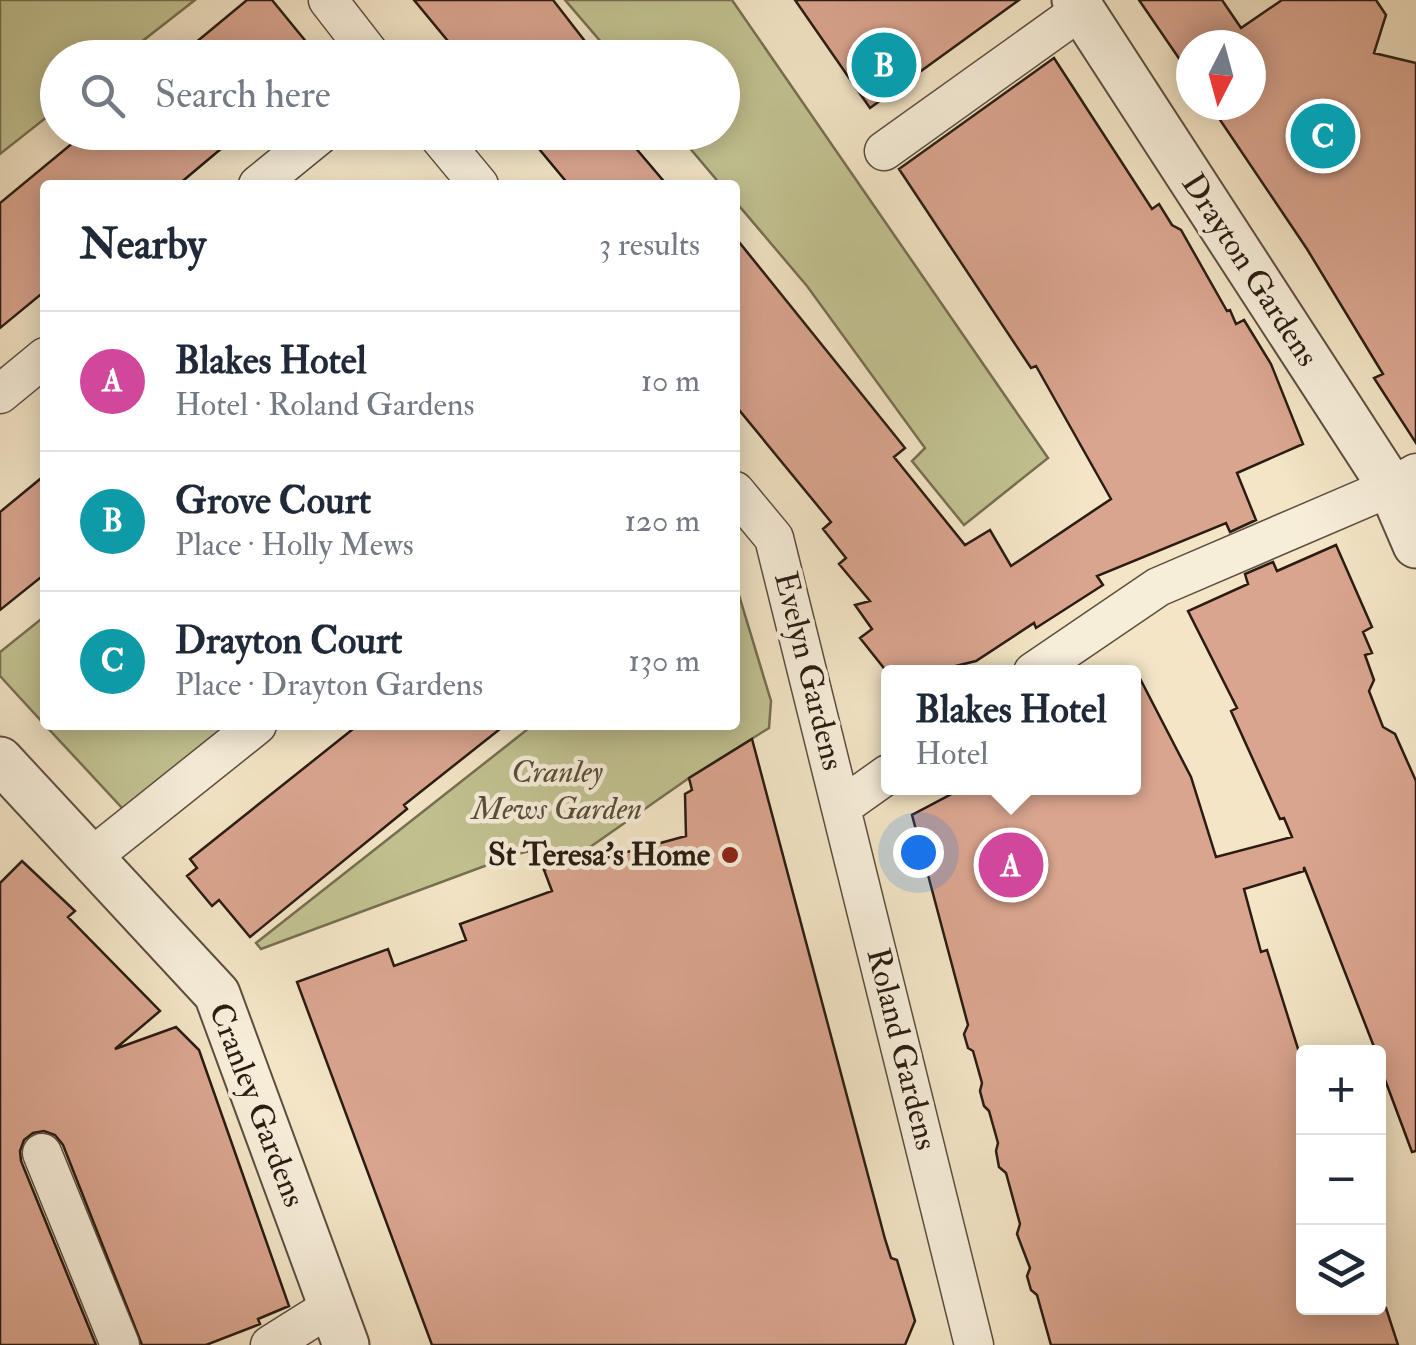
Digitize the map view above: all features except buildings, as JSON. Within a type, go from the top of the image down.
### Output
[{"type":"street","points":[[328,0],[359,40]]},
{"type":"street","points":[[884,151],[1078,5]]},
{"type":"street","name":"Drayton Gardens","points":[[1078,5],[1403,480],[1416,544]]},
{"type":"street","points":[[264,180],[301,150]]},
{"type":"street","points":[[450,150],[475,180]]},
{"type":"street","points":[[0,394],[40,361]]},
{"type":"street","points":[[1043,665],[1158,587],[1403,480]]},
{"type":"street","name":"Evelyn Gardens","points":[[740,497],[774,538],[843,806]]},
{"type":"street","points":[[93,856],[252,730]]},
{"type":"street","name":"Cranley Gardens","points":[[0,760],[217,994],[339,1325]]},
{"type":"street","points":[[843,806],[881,779]]},
{"type":"street","name":"Roland Gardens","points":[[843,806],[974,1345]]},
{"type":"street","points":[[42,1153],[120,1345]]},
{"type":"street","points":[[270,1345],[339,1325]]},
{"type":"green space","points":[[0,0],[195,0],[144,40],[40,40],[40,122],[0,154]]},
{"type":"green space","points":[[565,0],[732,0],[1048,458],[964,525],[912,461],[925,448],[807,286],[740,207],[740,180],[717,180],[691,150],[740,150],[740,40],[599,40]]},
{"type":"green space","name":"Cranley Mews Garden","points":[[740,599],[771,701],[769,728],[583,852],[544,870],[530,851],[517,854],[261,949],[256,943],[527,730],[740,730]]},
{"type":"green space","points":[[40,620],[40,720],[0,676],[0,652]]},
{"type":"green space","points":[[50,730],[230,730],[124,810]]},
{"type":"place","name":"Grove Court","points":[[884,65]]},
{"type":"place","name":"Drayton Court","points":[[1323,136]]},
{"type":"place","name":"St Teresa's Home","points":[[730,855]]},
{"type":"place","name":"Blakes Hotel","points":[[1011,865]]}]
